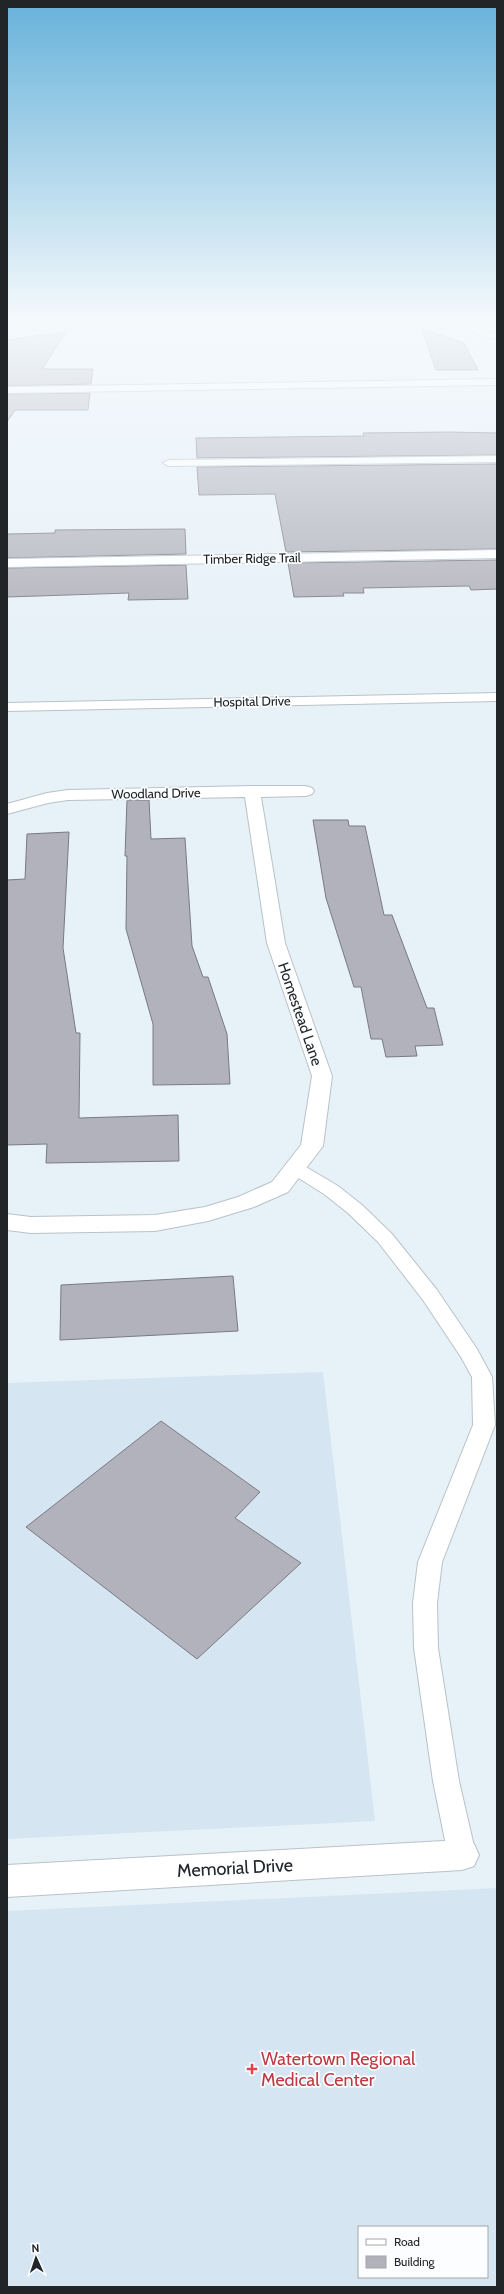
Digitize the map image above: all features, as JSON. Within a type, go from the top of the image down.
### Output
[{"type":"street","points":[[169,464],[497,459]]},
{"type":"street","name":"Timber Ridge Trail","points":[[7,563],[497,554]]},
{"type":"street","name":"Woodland Drive","points":[[7,809],[47,798],[68,795],[306,791]]},
{"type":"street","name":"Homestead Lane","points":[[7,1222],[31,1225],[106,1225],[155,1223],[200,1215],[246,1202],[280,1187],[312,1146],[322,1076],[276,943],[252,792]]},
{"type":"street","name":"Memorial Drive","points":[[7,1881],[462,1855]]},
{"type":"lane","name":"Hospital Drive","points":[[7,707],[497,697]]},
{"type":"lane","points":[[295,1168],[337,1194],[368,1220],[385,1238],[430,1295],[470,1354],[482,1377],[484,1425],[430,1562],[425,1603],[426,1648],[446,1781],[462,1855]]},
{"type":"shaded area","points":[[323,1372],[375,1821],[7,1839],[7,1383]]},
{"type":"shaded area","name":"Watertown Regional Medical Center","points":[[497,1888],[497,2287],[7,2287],[7,1911]]},
{"type":"building","points":[[363,433],[497,433],[497,455],[197,458],[196,438],[364,436]]},
{"type":"building","points":[[497,464],[497,549],[286,552],[275,494],[199,495],[197,467]]},
{"type":"building","points":[[185,529],[186,554],[7,558],[7,534],[55,533],[55,530]]},
{"type":"building","points":[[497,560],[497,589],[471,590],[469,586],[363,588],[364,593],[343,593],[344,596],[294,597],[288,563]]},
{"type":"building","points":[[186,565],[188,599],[128,600],[129,593],[7,597],[7,568]]},
{"type":"building","points":[[127,800],[149,800],[151,839],[185,838],[192,946],[203,977],[208,977],[227,1034],[230,1084],[153,1085],[153,1024],[126,929],[127,856],[125,856]]},
{"type":"building","points":[[313,820],[348,820],[349,826],[365,826],[384,915],[392,915],[427,1008],[434,1008],[443,1045],[415,1046],[417,1056],[386,1057],[382,1039],[371,1039],[361,987],[354,987],[326,898]]},
{"type":"building","points":[[69,832],[63,948],[76,1033],[80,1033],[79,1118],[178,1115],[179,1161],[46,1163],[47,1144],[7,1145],[7,880],[25,879],[27,834]]},
{"type":"building","points":[[233,1276],[238,1331],[60,1340],[61,1285]]},
{"type":"building","points":[[161,1421],[260,1492],[235,1518],[301,1563],[197,1659],[26,1527]]},
{"type":"place","name":"Watertown Regional Medical Center","points":[[252,2069]]}]
